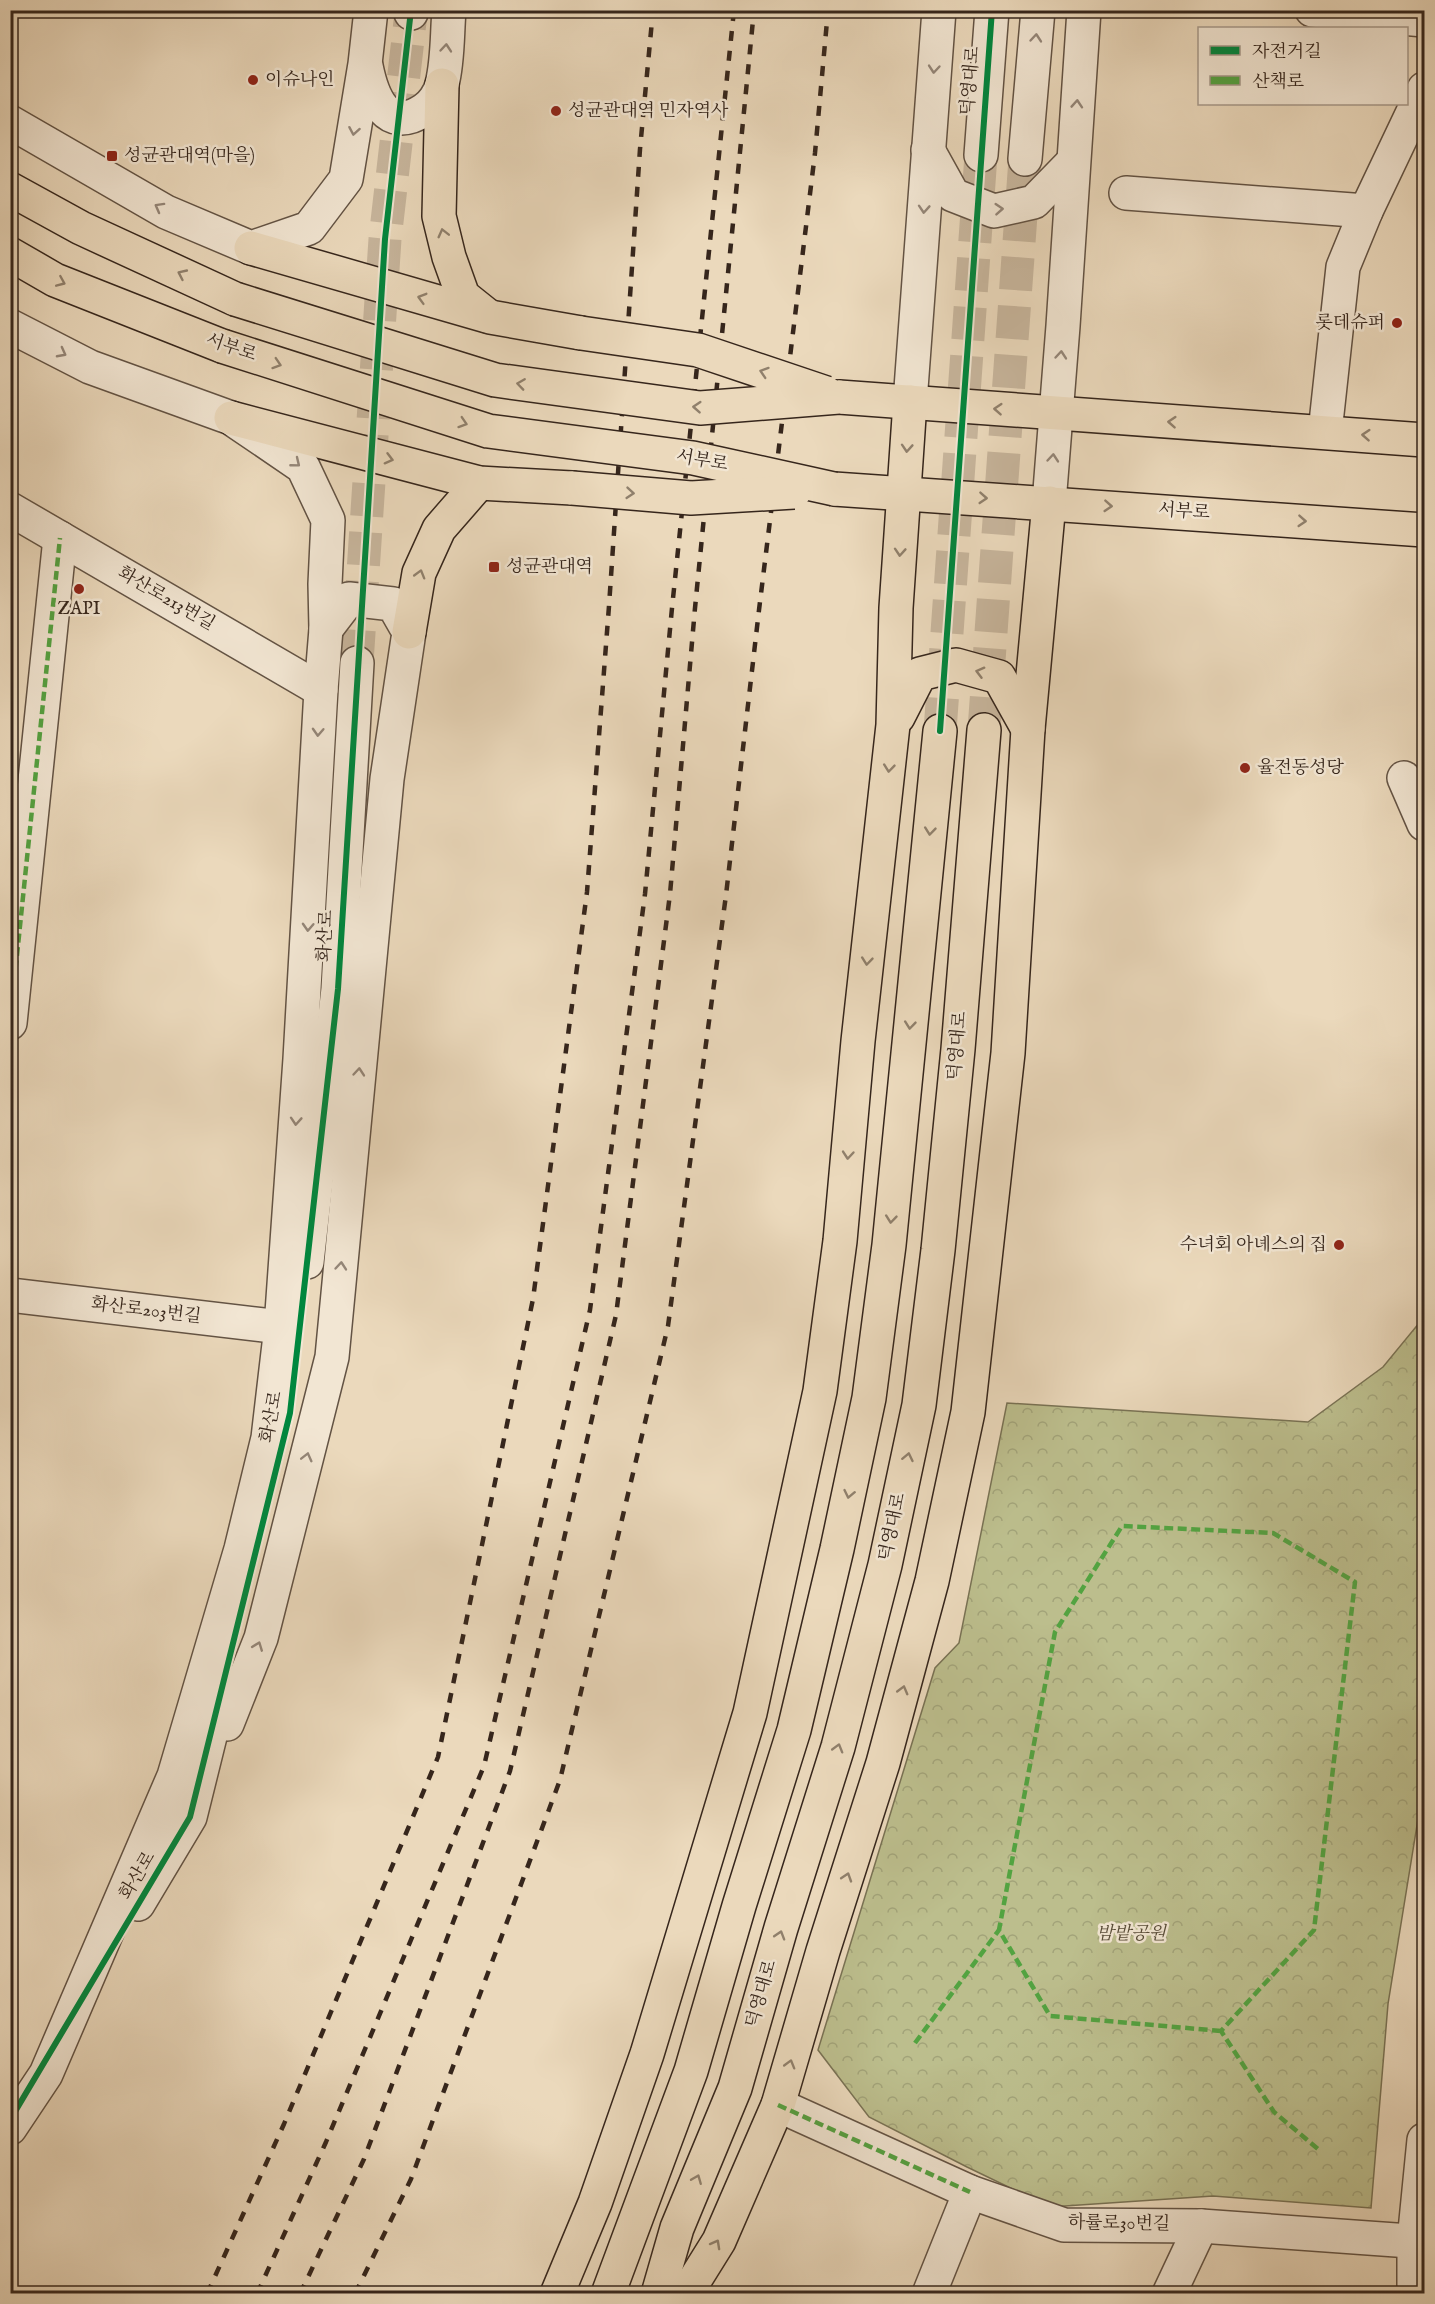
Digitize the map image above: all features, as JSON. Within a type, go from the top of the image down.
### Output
[{"type":"main road","points":[[442,85],[438,216],[463,296],[490,317]]},
{"type":"main road","points":[[10,189],[81,228],[235,299],[495,380],[700,408],[839,397],[1425,440]]},
{"type":"main road","points":[[251,248],[490,317],[698,350],[839,397]]},
{"type":"main road","name":"서부로","points":[[10,254],[55,280],[222,346],[488,431],[693,458],[834,489],[1425,530]]},
{"type":"main road","points":[[557,2294],[595,2203],[647,2054],[750,1713],[820,1390],[840,1241],[858,1041],[893,726],[896,608],[910,402]]},
{"type":"main road","points":[[231,418],[479,483],[691,498],[834,489]]},
{"type":"main road","points":[[409,632],[419,573],[439,529],[479,483]]},
{"type":"main road","points":[[686,2294],[718,2241],[778,2105],[823,1951],[883,1763],[932,1581],[968,1412],[1008,1053],[1028,729],[1049,503]]},
{"type":"main road","points":[[893,726],[920,674],[956,665],[999,677],[1028,729]]},
{"type":"main road","name":"덕영대로","points":[[658,2294],[677,2228],[735,2088],[838,1747],[885,1565],[919,1405],[938,1250],[958,1049],[984,730]]},
{"type":"main road","points":[[608,2294],[691,2071],[794,1730],[842,1526],[869,1398],[889,1245],[940,731]]},
{"type":"street","points":[[10,122],[166,212],[251,248],[309,228],[346,179],[365,64],[371,10]]},
{"type":"street","points":[[365,64],[377,102],[387,114],[395,117],[412,117],[428,107],[442,85],[449,10]]},
{"type":"street","points":[[910,402],[939,10]]},
{"type":"street","name":"덕영대로","points":[[981,155],[992,10]]},
{"type":"street","points":[[1025,159],[1038,10]]},
{"type":"street","points":[[1049,503],[1084,10]]},
{"type":"street","points":[[1311,10],[1425,20]]},
{"type":"street","points":[[1325,432],[1343,267],[1366,211],[1425,89]]},
{"type":"street","points":[[928,150],[953,195],[994,212],[1034,202],[1072,162]]},
{"type":"street","points":[[1126,193],[1366,211]]},
{"type":"street","points":[[10,326],[90,368],[231,418],[303,466],[328,520],[325,584],[326,629],[300,1059],[281,1327],[268,1438],[241,1549],[174,1776],[46,2074],[10,2128]]},
{"type":"street","name":"화산로213번길","points":[[10,509],[321,690]]},
{"type":"street","points":[[10,1023],[60,538]]},
{"type":"street","points":[[190,1817],[261,1638],[332,1357],[387,779],[409,632],[393,604],[349,599],[326,629]]},
{"type":"street","name":"화산로","points":[[10,2120],[190,1817],[290,1413],[338,989],[357,663]]},
{"type":"street","points":[[1404,778],[1425,824]]},
{"type":"street","name":"화산로203번길","points":[[10,1295],[281,1327]]},
{"type":"street","name":"하률로30번길","points":[[778,2105],[970,2192],[1064,2225],[1201,2226],[1419,2242]]},
{"type":"street","points":[[1414,2294],[1425,2140]]},
{"type":"street","points":[[929,2294],[970,2192]]},
{"type":"street","name":"하률로30번길","points":[[1169,2294],[1201,2226]]},
{"type":"green space","name":"밤밭공원","points":[[1424,1317],[1424,1782],[1388,2004],[1371,2208],[1213,2196],[1050,2207],[869,2117],[818,2050],[935,1668],[959,1643],[1007,1403],[1308,1422],[1383,1367]]},
{"type":"tunnel","points":[[357,663],[385,239],[411,13]]},
{"type":"tunnel","points":[[940,731],[981,155]]},
{"type":"tunnel","points":[[984,730],[1025,159]]},
{"type":"railway","points":[[207,2294],[284,2124],[438,1757],[533,1299],[587,892],[640,149],[653,10]]},
{"type":"railway","points":[[257,2294],[326,2142],[484,1766],[590,1310],[645,894],[734,10]]},
{"type":"railway","points":[[300,2294],[364,2159],[510,1771],[616,1315],[670,894],[695,608],[754,10]]},
{"type":"railway","points":[[355,2294],[411,2179],[560,1780],[668,1326],[726,895],[815,153],[828,10]]},
{"type":"marked path","points":[[10,1023],[60,538]]},
{"type":"marked path","points":[[1221,2031],[1050,2016],[999,1930],[1055,1632],[1122,1526],[1273,1533],[1355,1582],[1314,1930],[1221,2031],[1274,2112],[1318,2149]]},
{"type":"marked path","points":[[915,2043],[999,1930]]},
{"type":"marked path","points":[[778,2105],[970,2192]]},
{"type":"cycle path","points":[[10,2120],[190,1817],[290,1413],[338,989],[385,239],[411,10]]},
{"type":"cycle path","points":[[940,731],[992,10]]},
{"type":"place","name":"이슈나인","points":[[253,80]]},
{"type":"place","name":"성균관대역 민자역사","points":[[556,111]]},
{"type":"place","name":"성균관대역(마을)","points":[[112,156]]},
{"type":"place","name":"롯데슈퍼","points":[[1397,323]]},
{"type":"place","name":"성균관대역","points":[[494,567]]},
{"type":"place","name":"ZAPI","points":[[79,589]]},
{"type":"place","name":"율전동성당","points":[[1245,768]]},
{"type":"place","name":"수녀회 아녜스의 집","points":[[1339,1245]]}]
